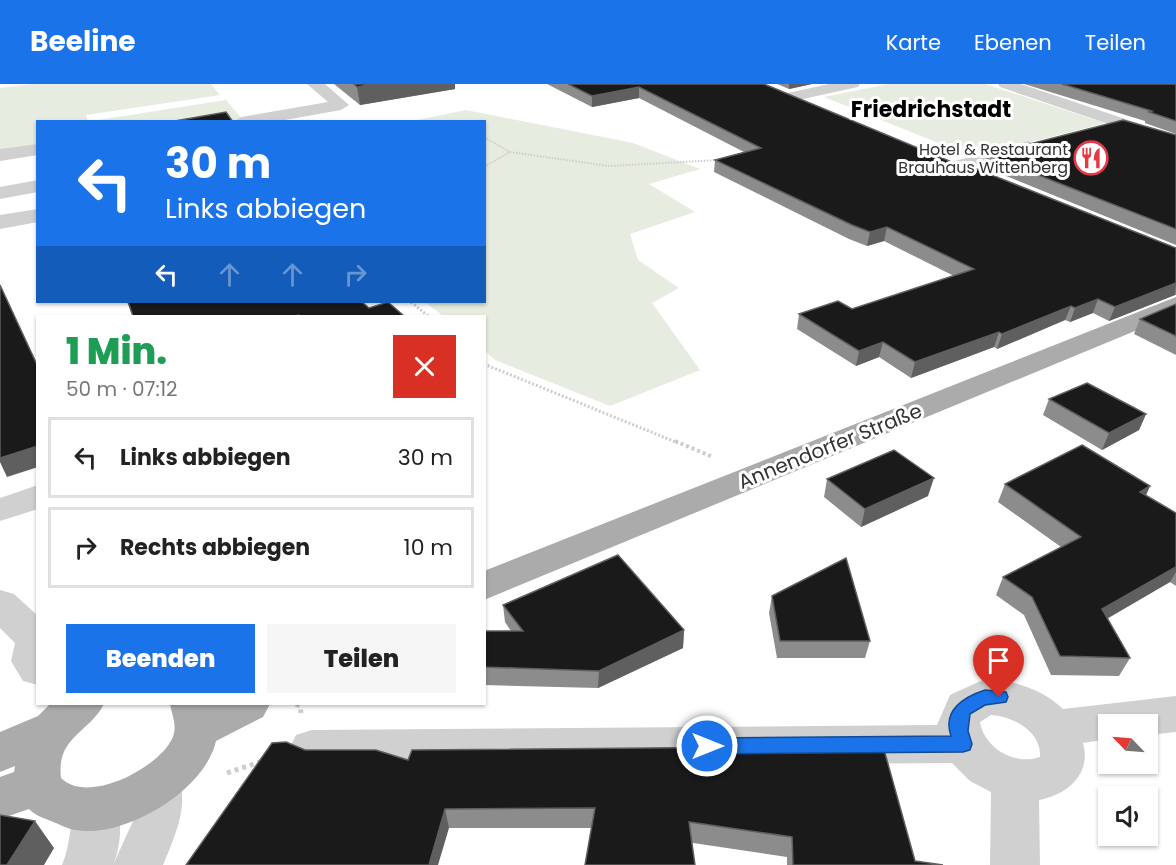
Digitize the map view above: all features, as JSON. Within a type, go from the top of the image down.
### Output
[{"type":"main road","name":"Annendorfer Straße","points":[[486,585],[1176,306]]},
{"type":"main road","points":[[64,713],[20,792],[48,797],[76,810],[96,810],[128,801],[159,784],[182,761],[192,746],[194,717],[244,705]]},
{"type":"main road","points":[[0,752],[64,713]]},
{"type":"street","points":[[253,120],[341,105],[315,84]]},
{"type":"street","points":[[820,109],[782,94],[852,84]]},
{"type":"street","points":[[1006,84],[1176,142]]},
{"type":"street","points":[[1027,91],[1059,86]]},
{"type":"street","points":[[1086,132],[1120,123]]},
{"type":"street","points":[[966,164],[1041,144]]},
{"type":"street","points":[[0,155],[36,149]]},
{"type":"street","points":[[939,158],[966,164],[991,179]]},
{"type":"street","points":[[0,193],[36,186]]},
{"type":"street","points":[[0,222],[36,215]]},
{"type":"street","points":[[0,510],[36,497]]},
{"type":"street","points":[[0,604],[36,649]]},
{"type":"street","points":[[999,697],[1030,707],[1055,729],[1062,743],[1063,757],[1059,769],[1048,778],[1033,782],[1015,780],[984,767],[963,744],[958,731],[958,719],[963,709],[972,702],[999,697]]},
{"type":"street","points":[[1055,729],[1118,718],[1176,715]]},
{"type":"street","points":[[312,749],[963,744]]},
{"type":"street","points":[[1015,780],[1015,865]]},
{"type":"street","points":[[138,865],[157,821],[159,784]]},
{"type":"street","points":[[87,865],[94,851],[96,810]]},
{"type":"path","points":[[486,138],[510,152],[609,166],[719,160]]},
{"type":"path","points":[[486,166],[510,152]]},
{"type":"path","points":[[412,303],[427,315]]},
{"type":"path","points":[[486,365],[758,475]]},
{"type":"path","points":[[220,776],[297,750],[312,749]]},
{"type":"shaded area","points":[[33,84],[211,84],[220,95],[86,115],[88,120],[36,120],[36,148],[0,154],[0,88]]},
{"type":"shaded area","points":[[888,84],[985,84],[1105,123],[973,157],[824,97]]},
{"type":"shaded area","points":[[226,100],[242,119],[237,120],[98,120]]},
{"type":"shaded area","points":[[466,110],[633,143],[700,169],[649,184],[695,212],[630,234],[638,260],[679,288],[652,303],[700,370],[610,406],[495,360],[486,352],[486,315],[442,315],[426,303],[486,303],[486,120],[417,120]]},
{"type":"building","points":[[354,84],[374,84],[357,87]]},
{"type":"building","points":[[568,84],[764,84],[954,163],[959,162],[1176,248],[1176,283],[1115,307],[1098,299],[1075,308],[1071,306],[1002,334],[999,332],[915,362],[883,342],[859,351],[799,314],[838,301],[852,309],[974,269],[887,227],[870,232],[852,225],[715,160],[761,148],[639,87],[592,96]]},
{"type":"building","points":[[1062,84],[1176,84],[1176,121],[1149,112],[1152,111]]},
{"type":"building","points":[[226,112],[232,120],[180,120]]},
{"type":"building","points":[[1123,120],[1176,135],[1176,229],[987,155]]},
{"type":"building","points":[[0,285],[36,363],[36,447],[0,458]]},
{"type":"building","points":[[128,303],[363,303],[369,308],[389,303],[403,315],[299,315],[133,315]]},
{"type":"building","points":[[1176,304],[1176,336],[1140,319]]},
{"type":"building","points":[[1087,383],[1146,414],[1109,433],[1049,399]]},
{"type":"building","points":[[1082,445],[1150,486],[1140,492],[1176,513],[1176,567],[1102,609],[1130,658],[1060,656],[1032,597],[1003,577],[1081,537],[1005,484]]},
{"type":"building","points":[[894,450],[934,478],[865,509],[827,479]]},
{"type":"building","points":[[618,555],[684,630],[599,671],[486,667],[486,631],[523,631],[503,605]]},
{"type":"building","points":[[846,558],[870,641],[780,641],[772,596]]},
{"type":"building","points":[[286,742],[305,750],[376,750],[408,760],[412,750],[760,747],[791,750],[791,747],[883,746],[915,861],[943,865],[793,865],[792,837],[689,822],[695,865],[585,865],[595,808],[445,809],[429,865],[186,865],[272,743]]},
{"type":"building","points":[[0,815],[35,821],[7,865],[0,865]]},
{"type":"place","name":"Hotel & Restaurant Brauhaus Wittenberg","points":[[1091,158]]},
{"type":"district","name":"Friedrichstadt","points":[[931,109]]},
{"type":"route","points":[[707,746],[963,744],[958,731],[958,719],[963,709],[972,702],[999,697]]}]
